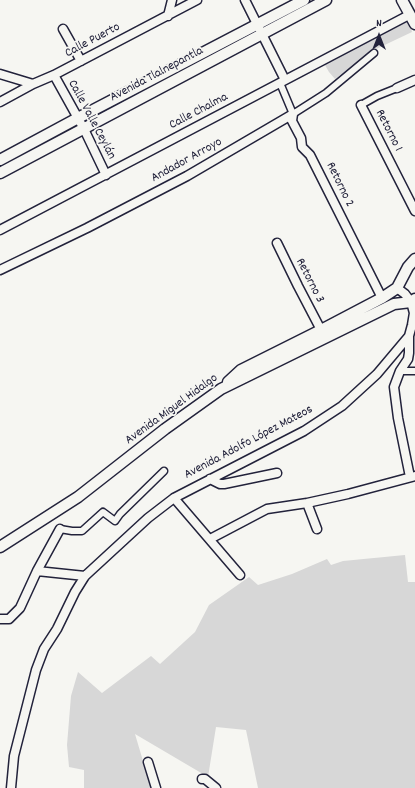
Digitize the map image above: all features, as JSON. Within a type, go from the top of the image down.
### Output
[{"type":"street","points":[[168,16],[172,0]]},
{"type":"street","name":"Calle Puerto","points":[[0,102],[197,0]]},
{"type":"street","points":[[244,0],[260,30],[283,82]]},
{"type":"street","name":"Avenida Tlalnepantla","points":[[0,173],[84,129],[260,30],[304,0]]},
{"type":"street","name":"Avenida Tlalnepantla","points":[[0,160],[78,118],[260,30],[310,4],[326,0]]},
{"type":"street","points":[[402,0],[415,24]]},
{"type":"street","name":"Calle Chalma","points":[[0,230],[409,15]]},
{"type":"street","points":[[63,29],[81,61]]},
{"type":"street","name":"Andador Arroyo","points":[[0,270],[87,228],[174,183],[294,114],[326,93],[374,53]]},
{"type":"street","points":[[0,74],[34,84]]},
{"type":"street","name":"Calle Valle Ceylán","points":[[54,75],[84,129],[106,175]]},
{"type":"street","points":[[361,105],[377,96],[415,80]]},
{"type":"street","name":"Retorno 2","points":[[283,82],[294,114],[292,121],[301,138],[302,147],[310,155],[382,298]]},
{"type":"street","name":"Retorno 1","points":[[361,105],[415,210]]},
{"type":"street","name":"Retorno 3","points":[[277,243],[321,330]]},
{"type":"street","points":[[221,389],[241,370],[382,298],[397,288],[408,268],[415,259]]},
{"type":"street","points":[[397,288],[413,301]]},
{"type":"street","name":"Avenida Adolfo López Mateos","points":[[11,788],[14,756],[36,670],[44,649],[57,629],[75,592],[85,576],[148,518],[174,498],[304,431],[342,406],[377,374],[409,336],[414,313],[413,301]]},
{"type":"street","name":"Avenida Miguel Hidalgo","points":[[0,547],[78,497],[165,429],[221,389],[394,304],[413,301]]},
{"type":"street","points":[[210,540],[267,508],[307,503],[413,477],[398,418],[394,387],[400,370],[408,359],[409,336]]},
{"type":"street","points":[[400,370],[415,371]]},
{"type":"street","points":[[0,619],[9,619],[20,608],[37,571],[60,529],[82,531],[103,512],[115,521],[125,508],[164,471]]},
{"type":"street","points":[[210,479],[220,484],[224,484],[277,473]]},
{"type":"street","points":[[174,498],[240,575]]},
{"type":"street","points":[[307,503],[317,529]]},
{"type":"street","points":[[37,571],[85,576]]},
{"type":"street","points":[[148,762],[156,788]]},
{"type":"street","points":[[204,788],[202,779],[205,779],[216,788]]},
{"type":"shaded area","points":[[408,19],[412,32],[372,51],[335,79],[322,60]]},
{"type":"shaded area","points":[[405,555],[408,582],[415,582],[415,788],[258,788],[246,730],[216,727],[208,777],[135,734],[151,788],[84,788],[84,770],[69,767],[67,745],[71,696],[78,672],[102,693],[151,656],[160,664],[195,632],[209,605],[249,577],[258,585],[292,574],[327,559],[331,565],[343,561]]}]
